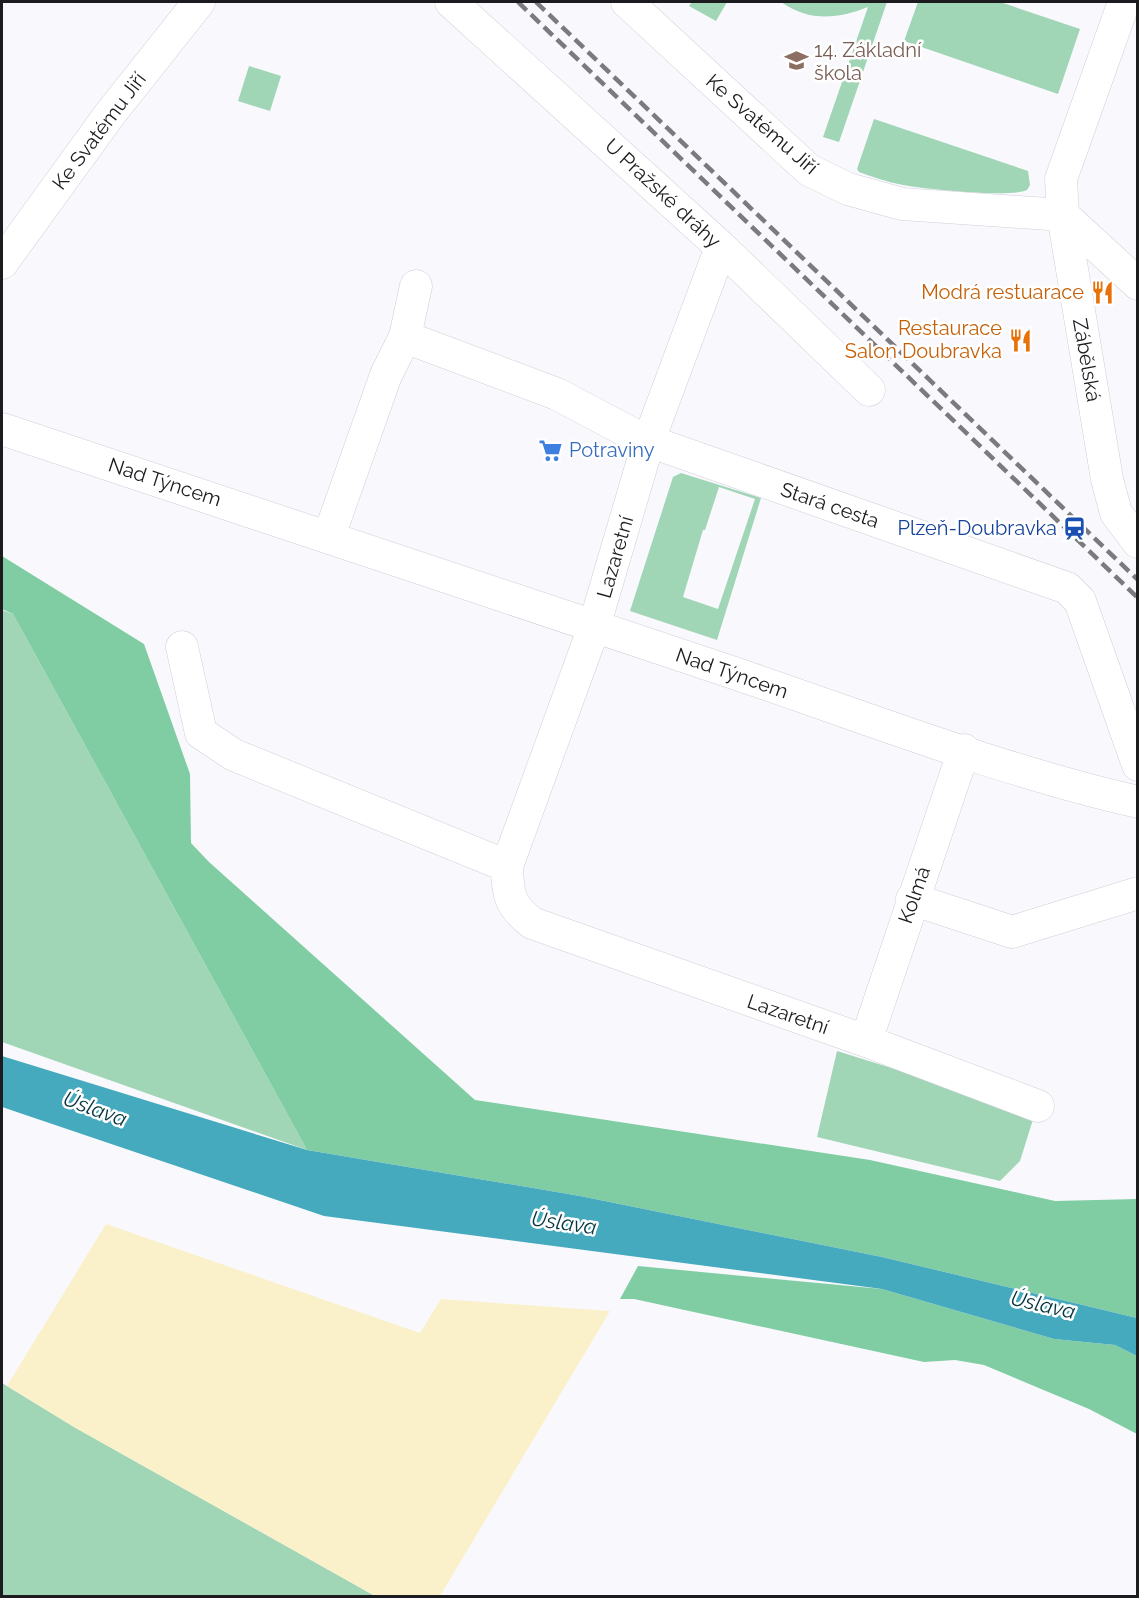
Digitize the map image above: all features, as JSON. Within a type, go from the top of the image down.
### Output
[{"type":"street","name":"Ke Svatému Jiří","points":[[2,263],[110,114],[199,2]]},
{"type":"street","name":"U Pražské dráhy","points":[[451,2],[721,247],[869,390]]},
{"type":"street","name":"Ke Svatému Jiří","points":[[627,2],[809,170],[848,189],[902,204],[1063,215]]},
{"type":"street","name":"Zábělská","points":[[1124,2],[1061,178],[1063,215],[1107,479],[1116,513],[1137,542]]},
{"type":"street","points":[[1063,215],[1137,284]]},
{"type":"street","name":"Lazaretní","points":[[721,247],[650,440],[594,627],[507,866],[508,895],[518,912],[532,923],[866,1041],[1038,1106]]},
{"type":"street","points":[[329,536],[386,375],[405,337],[416,286]]},
{"type":"street","name":"Stará cesta","points":[[405,337],[557,394],[640,438],[1066,588],[1080,601],[1137,765]]},
{"type":"street","name":"Nad Týncem","points":[[2,429],[329,536],[1081,789],[1137,802]]},
{"type":"street","points":[[182,647],[201,733],[234,755],[507,866]]},
{"type":"street","name":"Kolmá","points":[[866,1041],[964,750]]},
{"type":"street","points":[[912,899],[1012,932],[1137,893]]},
{"type":"green space","points":[[692,2],[727,2],[716,21],[689,6]]},
{"type":"green space","points":[[781,2],[887,2],[839,142],[823,137],[868,7],[835,16],[813,16]]},
{"type":"green space","points":[[918,2],[1000,2],[1080,29],[1058,94],[904,41]]},
{"type":"green space","points":[[249,66],[281,76],[270,111],[238,101]]},
{"type":"green space","points":[[874,119],[1028,171],[1030,185],[1027,190],[1017,192],[966,192],[903,185],[859,172],[857,169]]},
{"type":"green space","points":[[681,473],[761,498],[717,640],[630,611],[673,477]],"holes":[[[719,487],[755,499],[718,609],[683,597],[703,530],[705,530]]]},
{"type":"green space","points":[[2,556],[144,644],[190,774],[191,843],[209,862],[475,1100],[870,1160],[1055,1201],[1137,1199],[1137,1318],[882,1257],[580,1196],[307,1150],[13,614],[2,609]]},
{"type":"green space","points":[[2,610],[13,614],[307,1150],[2,1042]]},
{"type":"green space","points":[[837,1051],[1035,1113],[1020,1161],[1000,1181],[817,1137]]},
{"type":"green space","points":[[638,1266],[882,1289],[1054,1339],[1115,1345],[1137,1356],[1137,1434],[1089,1409],[984,1365],[955,1360],[924,1362],[634,1299],[620,1299]]},
{"type":"green space","points":[[2,1383],[74,1427],[375,1596],[2,1596]]},
{"type":"sand","points":[[106,1224],[420,1333],[441,1299],[610,1311],[440,1596],[375,1596],[74,1427],[7,1386]]},
{"type":"water","name":"Úslava","points":[[2,1056],[307,1150],[580,1196],[882,1257],[1137,1318],[1137,1356],[1115,1345],[1054,1339],[882,1289],[324,1216],[2,1107]]},
{"type":"railway","points":[[518,2],[1138,598]]},
{"type":"railway","points":[[536,2],[1138,580]]},
{"type":"place","name":"14. Základní škola","points":[[796,61]]},
{"type":"place","name":"Modrá restuarace","points":[[1102,292]]},
{"type":"place","name":"Restaurace Salon Doubravka","points":[[1020,340]]},
{"type":"place","name":"Potraviny","points":[[551,450]]},
{"type":"place","name":"Plzeň-Doubravka","points":[[1075,528]]}]
